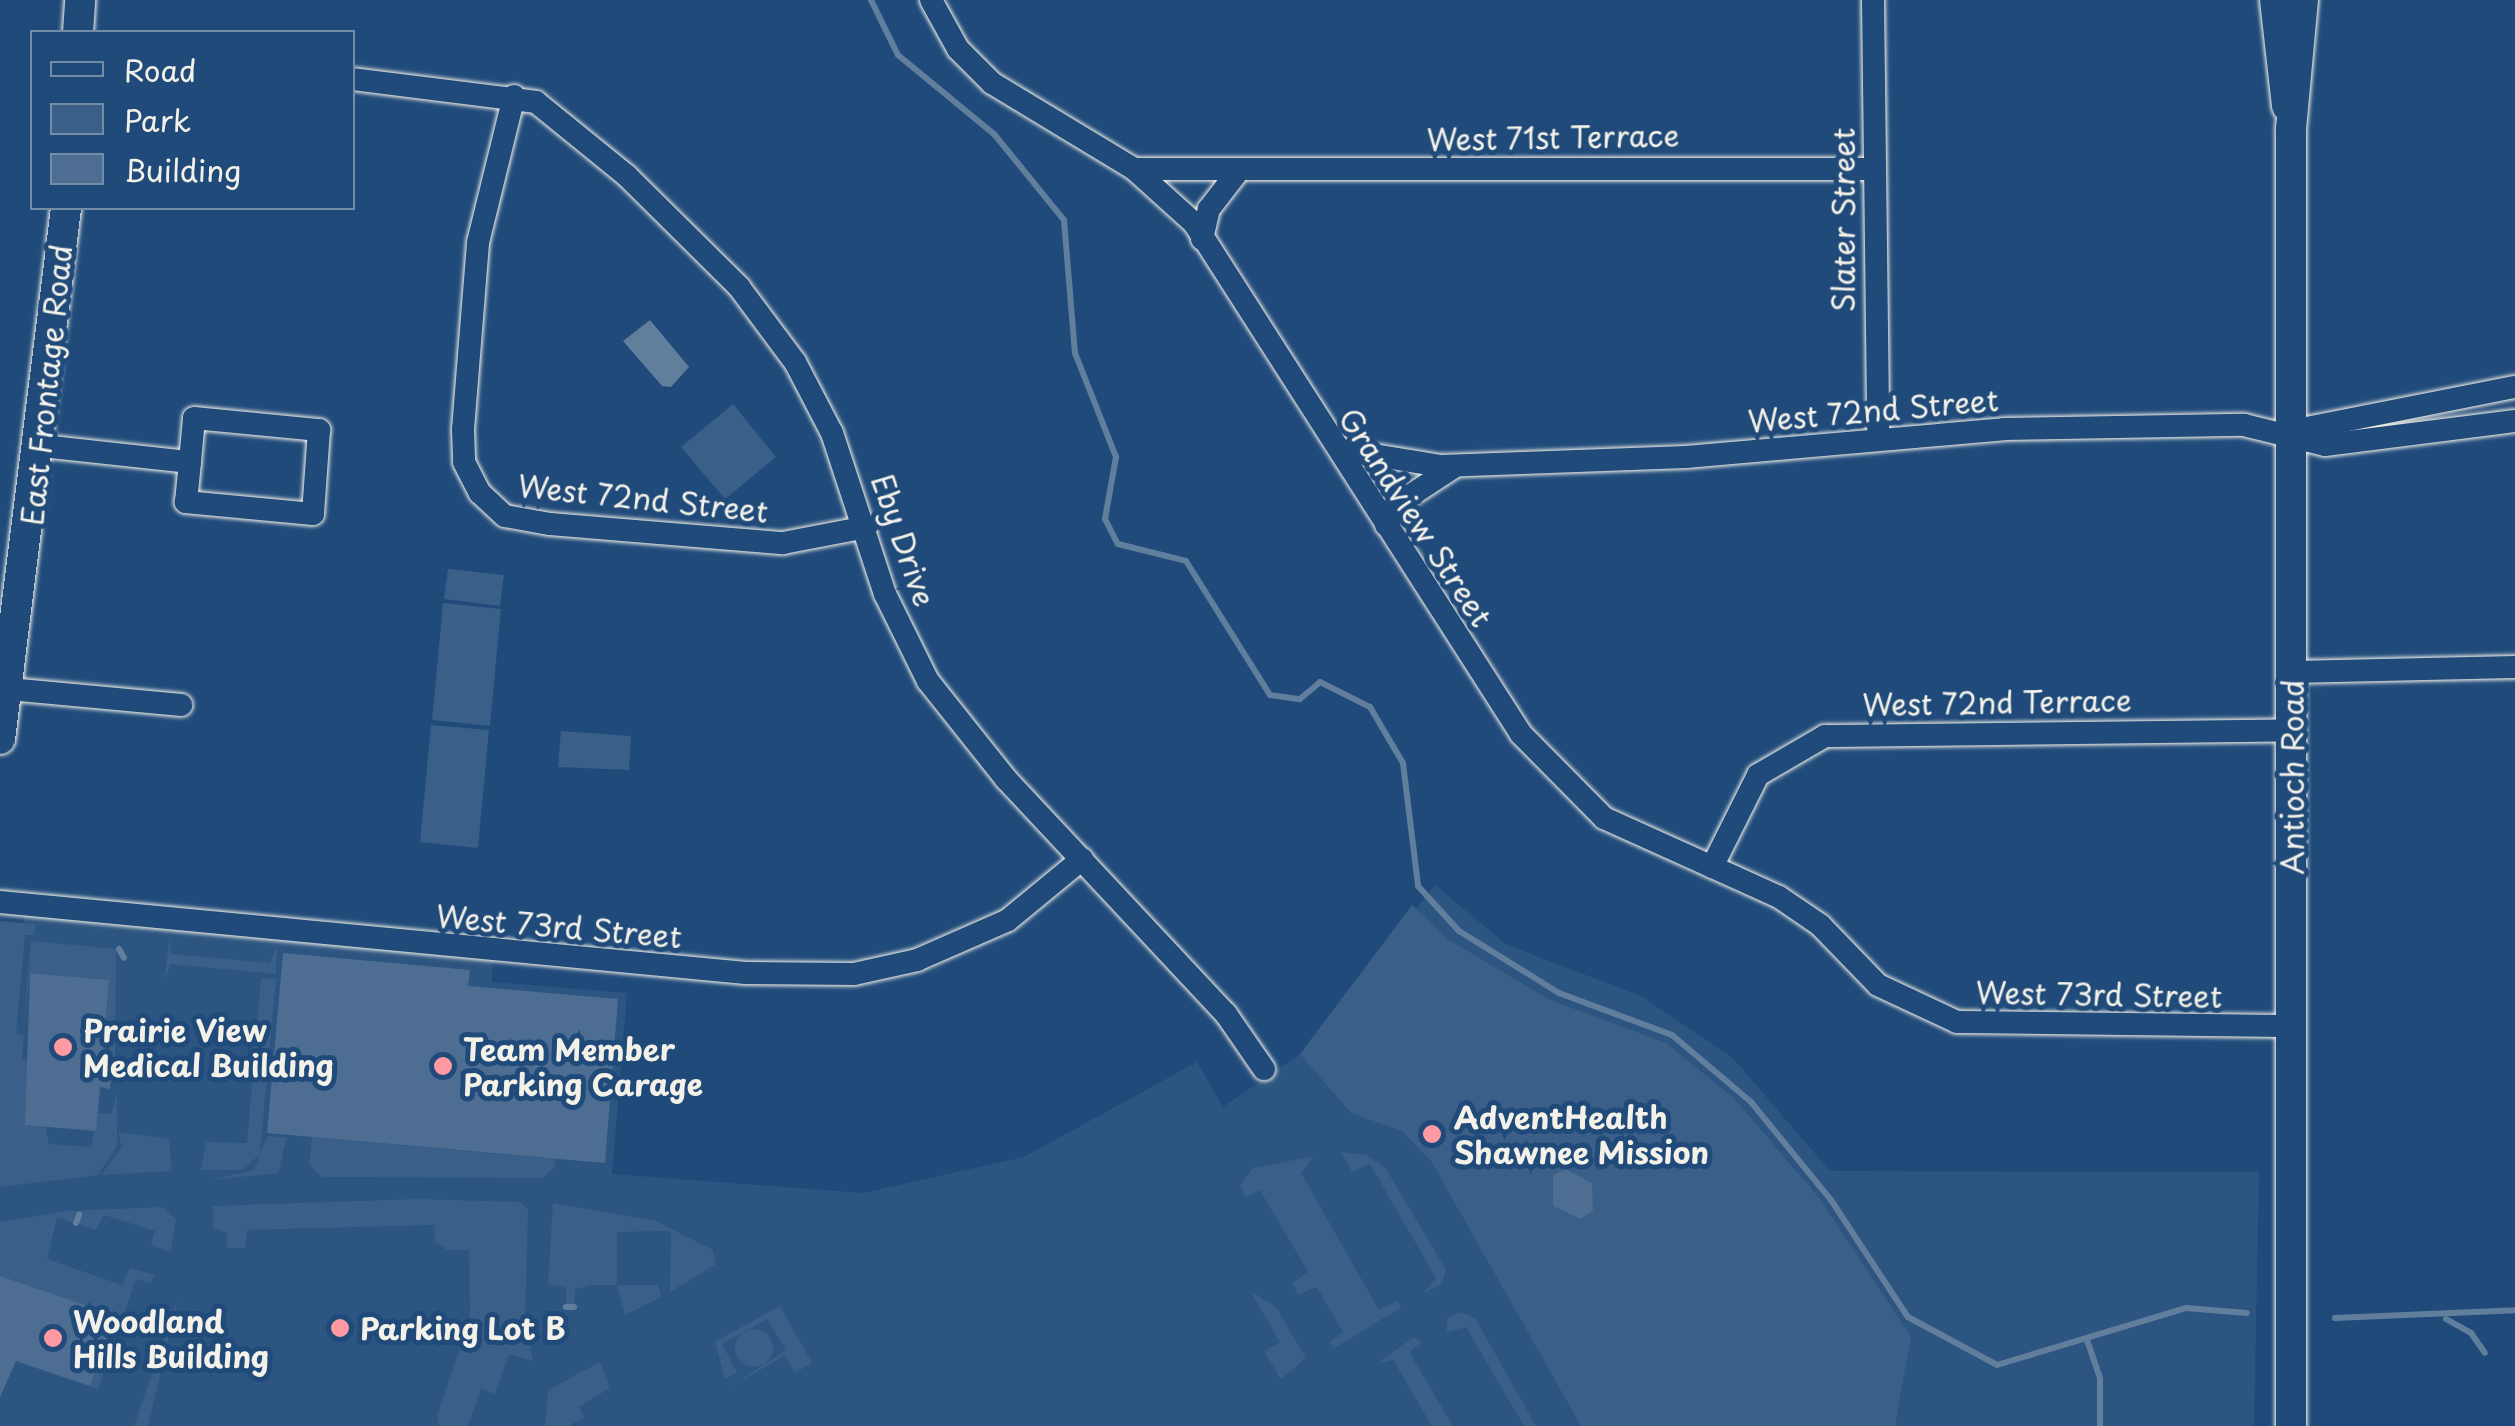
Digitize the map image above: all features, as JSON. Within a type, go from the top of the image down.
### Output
[{"type":"main road","points":[[78,30],[80,0]]},
{"type":"main road","name":"Antioch Road","points":[[2276,0],[2291,129]]},
{"type":"main road","name":"Antioch Road","points":[[2291,1426],[2291,129],[2303,0]]},
{"type":"main road","name":"East Frontage Road","points":[[0,740],[42,446],[66,210]]},
{"type":"street","name":"Grandview Street","points":[[931,0],[958,49],[992,82],[1134,169],[1175,202],[1343,450],[1386,525],[1520,734],[1566,788],[1636,837],[1712,867],[1820,924],[1878,986],[1908,1003]]},
{"type":"street","name":"Slater Street","points":[[1873,0],[1871,169],[1878,439]]},
{"type":"street","name":"Eby Drive","points":[[355,79],[514,96],[562,118],[739,287],[807,386],[855,485],[885,594],[928,681],[1082,860],[1226,1014],[1264,1069]]},
{"type":"street","name":"West 72nd Street","points":[[514,96],[478,243],[463,429],[464,462],[480,493],[505,516],[550,524],[782,543],[866,527]]},
{"type":"street","name":"West 71st Terrace","points":[[1134,169],[1236,174],[1871,169]]},
{"type":"street","points":[[1202,239],[1209,209],[1236,174]]},
{"type":"street","name":"West 72nd Street","points":[[1343,450],[1458,465],[2044,427],[2292,431],[2515,388]]},
{"type":"street","points":[[194,418],[319,430],[313,514],[186,502],[190,462],[194,418]]},
{"type":"street","name":"West 72nd Street","points":[[2292,431],[2325,445],[2515,421]]},
{"type":"street","points":[[42,446],[190,462]]},
{"type":"street","name":"West 72nd Street","points":[[1386,525],[1402,502],[1458,465]]},
{"type":"street","points":[[2292,672],[2515,667]]},
{"type":"street","points":[[9,689],[181,705]]},
{"type":"street","name":"West 72nd Terrace","points":[[1712,867],[1758,775],[1826,736],[2291,730]]},
{"type":"street","name":"West 73rd Street","points":[[0,902],[727,971],[854,974],[918,960],[1008,920],[1082,860]]},
{"type":"street","name":"West 73rd Street","points":[[1908,1003],[1957,1022],[1998,1025],[2292,1026]]},
{"type":"shaded area","points":[[650,320],[689,367],[671,387],[662,386],[623,341]]},
{"type":"shaded area","name":"AdventHealth Shawnee Mission","points":[[1435,885],[1507,945],[1641,996],[1733,1058],[1830,1171],[2259,1172],[2254,1426],[0,1426],[0,1111],[25,912],[493,952],[492,982],[627,993],[612,1174],[863,1193],[1024,1157],[1197,1062],[1223,1107],[1300,1054]]},
{"type":"green space","points":[[733,404],[776,457],[725,499],[681,447]]},
{"type":"green space","points":[[448,569],[504,575],[500,606],[444,599]]},
{"type":"green space","points":[[443,603],[501,609],[490,726],[432,720]]},
{"type":"green space","points":[[431,725],[489,730],[478,848],[420,842]]},
{"type":"green space","points":[[561,731],[631,736],[629,770],[558,767]]},
{"type":"green space","points":[[1412,905],[1449,940],[1550,1000],[1666,1043],[1734,1098],[1820,1199],[1911,1337],[1895,1426],[1581,1426],[1431,1161],[1402,1131],[1351,1113],[1300,1054]]},
{"type":"green space","points":[[0,921],[35,924],[34,935],[25,935],[16,1034],[24,1035],[22,1059],[31,1060],[49,1144],[91,1147],[98,1113],[111,1114],[117,1093],[117,1146],[98,1175],[0,1187]]},
{"type":"green space","points":[[170,936],[171,954],[270,963],[277,945],[276,974],[170,964],[164,983]]},
{"type":"green space","points":[[31,941],[116,949],[115,1067],[102,1066],[109,980],[30,973],[23,1029]]},
{"type":"green space","points":[[261,978],[276,979],[260,1154],[243,1170],[201,1170],[206,1142],[247,1143]]},
{"type":"green space","points":[[118,1132],[169,1139],[172,1171],[101,1175],[122,1147]]},
{"type":"green space","points":[[267,1136],[287,1138],[278,1173],[211,1180],[254,1170]]},
{"type":"green space","points":[[312,1137],[555,1159],[555,1167],[542,1178],[322,1177],[309,1165]]},
{"type":"green space","points":[[1341,1152],[1367,1155],[1386,1169],[1446,1270],[1442,1284],[1423,1293],[1436,1278],[1370,1164],[1352,1172]]},
{"type":"green space","points":[[1314,1156],[1301,1173],[1379,1310],[1397,1301],[1402,1307],[1334,1348],[1329,1342],[1343,1332],[1317,1287],[1298,1295],[1292,1283],[1308,1272],[1260,1190],[1245,1197],[1240,1186],[1253,1168]]},
{"type":"green space","points":[[417,1199],[520,1202],[528,1209],[525,1323],[533,1361],[509,1354],[495,1394],[481,1389],[468,1426],[439,1426],[437,1416],[470,1318],[469,1250],[447,1250],[435,1241],[434,1225],[247,1230],[245,1248],[227,1248],[227,1233],[213,1228],[213,1206]]},
{"type":"green space","points":[[553,1203],[656,1221],[713,1250],[716,1264],[670,1292],[671,1231],[617,1232],[617,1285],[575,1289],[574,1306],[566,1306],[566,1288],[548,1284]]},
{"type":"green space","points":[[163,1207],[176,1219],[171,1252],[151,1245],[155,1231],[104,1215],[95,1230],[79,1224],[78,1212],[74,1223],[57,1217],[47,1259],[122,1285],[130,1268],[155,1275],[151,1283],[136,1279],[98,1389],[90,1386],[0,1276],[0,1222],[68,1211]]},
{"type":"green space","points":[[617,1285],[658,1285],[661,1297],[625,1315]]},
{"type":"green space","points":[[1251,1292],[1276,1307],[1306,1358],[1281,1379],[1264,1351],[1280,1342]]},
{"type":"green space","points":[[176,1303],[148,1426],[134,1426]]},
{"type":"green space","points":[[780,1306],[812,1363],[795,1373],[785,1356],[730,1387],[786,1350],[767,1319],[722,1344],[737,1372],[725,1379],[715,1342]]},
{"type":"green space","points":[[1461,1312],[1475,1318],[1536,1426],[1524,1426],[1466,1327],[1447,1332],[1447,1318]]},
{"type":"green space","points":[[754,1329],[767,1335],[773,1348],[767,1361],[754,1367],[741,1361],[735,1348],[741,1335]]},
{"type":"green space","points":[[1414,1337],[1422,1342],[1409,1352],[1453,1426],[1432,1426],[1393,1360],[1376,1364]]},
{"type":"green space","points":[[600,1362],[610,1388],[579,1407],[584,1417],[569,1426],[545,1426],[548,1390]]},
{"type":"building","name":"Team Member Parking Carage","points":[[283,953],[470,970],[468,986],[618,999],[605,1163],[267,1133]]},
{"type":"building","name":"Prairie View Medical Building","points":[[30,973],[109,980],[102,1066],[112,1066],[110,1089],[100,1087],[96,1131],[25,1125]]},
{"type":"building","points":[[1565,1169],[1592,1183],[1593,1211],[1580,1219],[1553,1206],[1553,1175]]},
{"type":"building","name":"Woodland Hills Building","points":[[0,1276],[114,1315],[90,1386],[16,1361],[0,1397]]},
{"type":"waterway","points":[[871,0],[898,55],[994,134],[1064,220],[1075,353],[1116,457],[1105,519],[1118,544],[1186,561],[1270,695],[1300,699],[1320,682],[1370,707],[1403,763],[1418,886],[1459,931],[1559,993],[1672,1035],[1751,1102],[1831,1200],[1908,1317],[1997,1365],[2186,1308],[2247,1313]]},
{"type":"waterway","points":[[119,949],[124,958]]},
{"type":"waterway","points":[[76,1223],[79,1215]]},
{"type":"waterway","points":[[566,1307],[574,1307]]},
{"type":"waterway","points":[[2335,1318],[2515,1310]]},
{"type":"waterway","points":[[2446,1319],[2471,1333],[2485,1353]]},
{"type":"waterway","points":[[2087,1340],[2100,1378],[2100,1426]]},
{"type":"place","name":"Prairie View Medical Building","points":[[63,1047]]},
{"type":"place","name":"Team Member Parking Carage","points":[[443,1066]]},
{"type":"place","name":"AdventHealth Shawnee Mission","points":[[1432,1134]]},
{"type":"place","name":"Parking Lot B","points":[[340,1328]]},
{"type":"place","name":"Woodland Hills Building","points":[[53,1338]]}]
